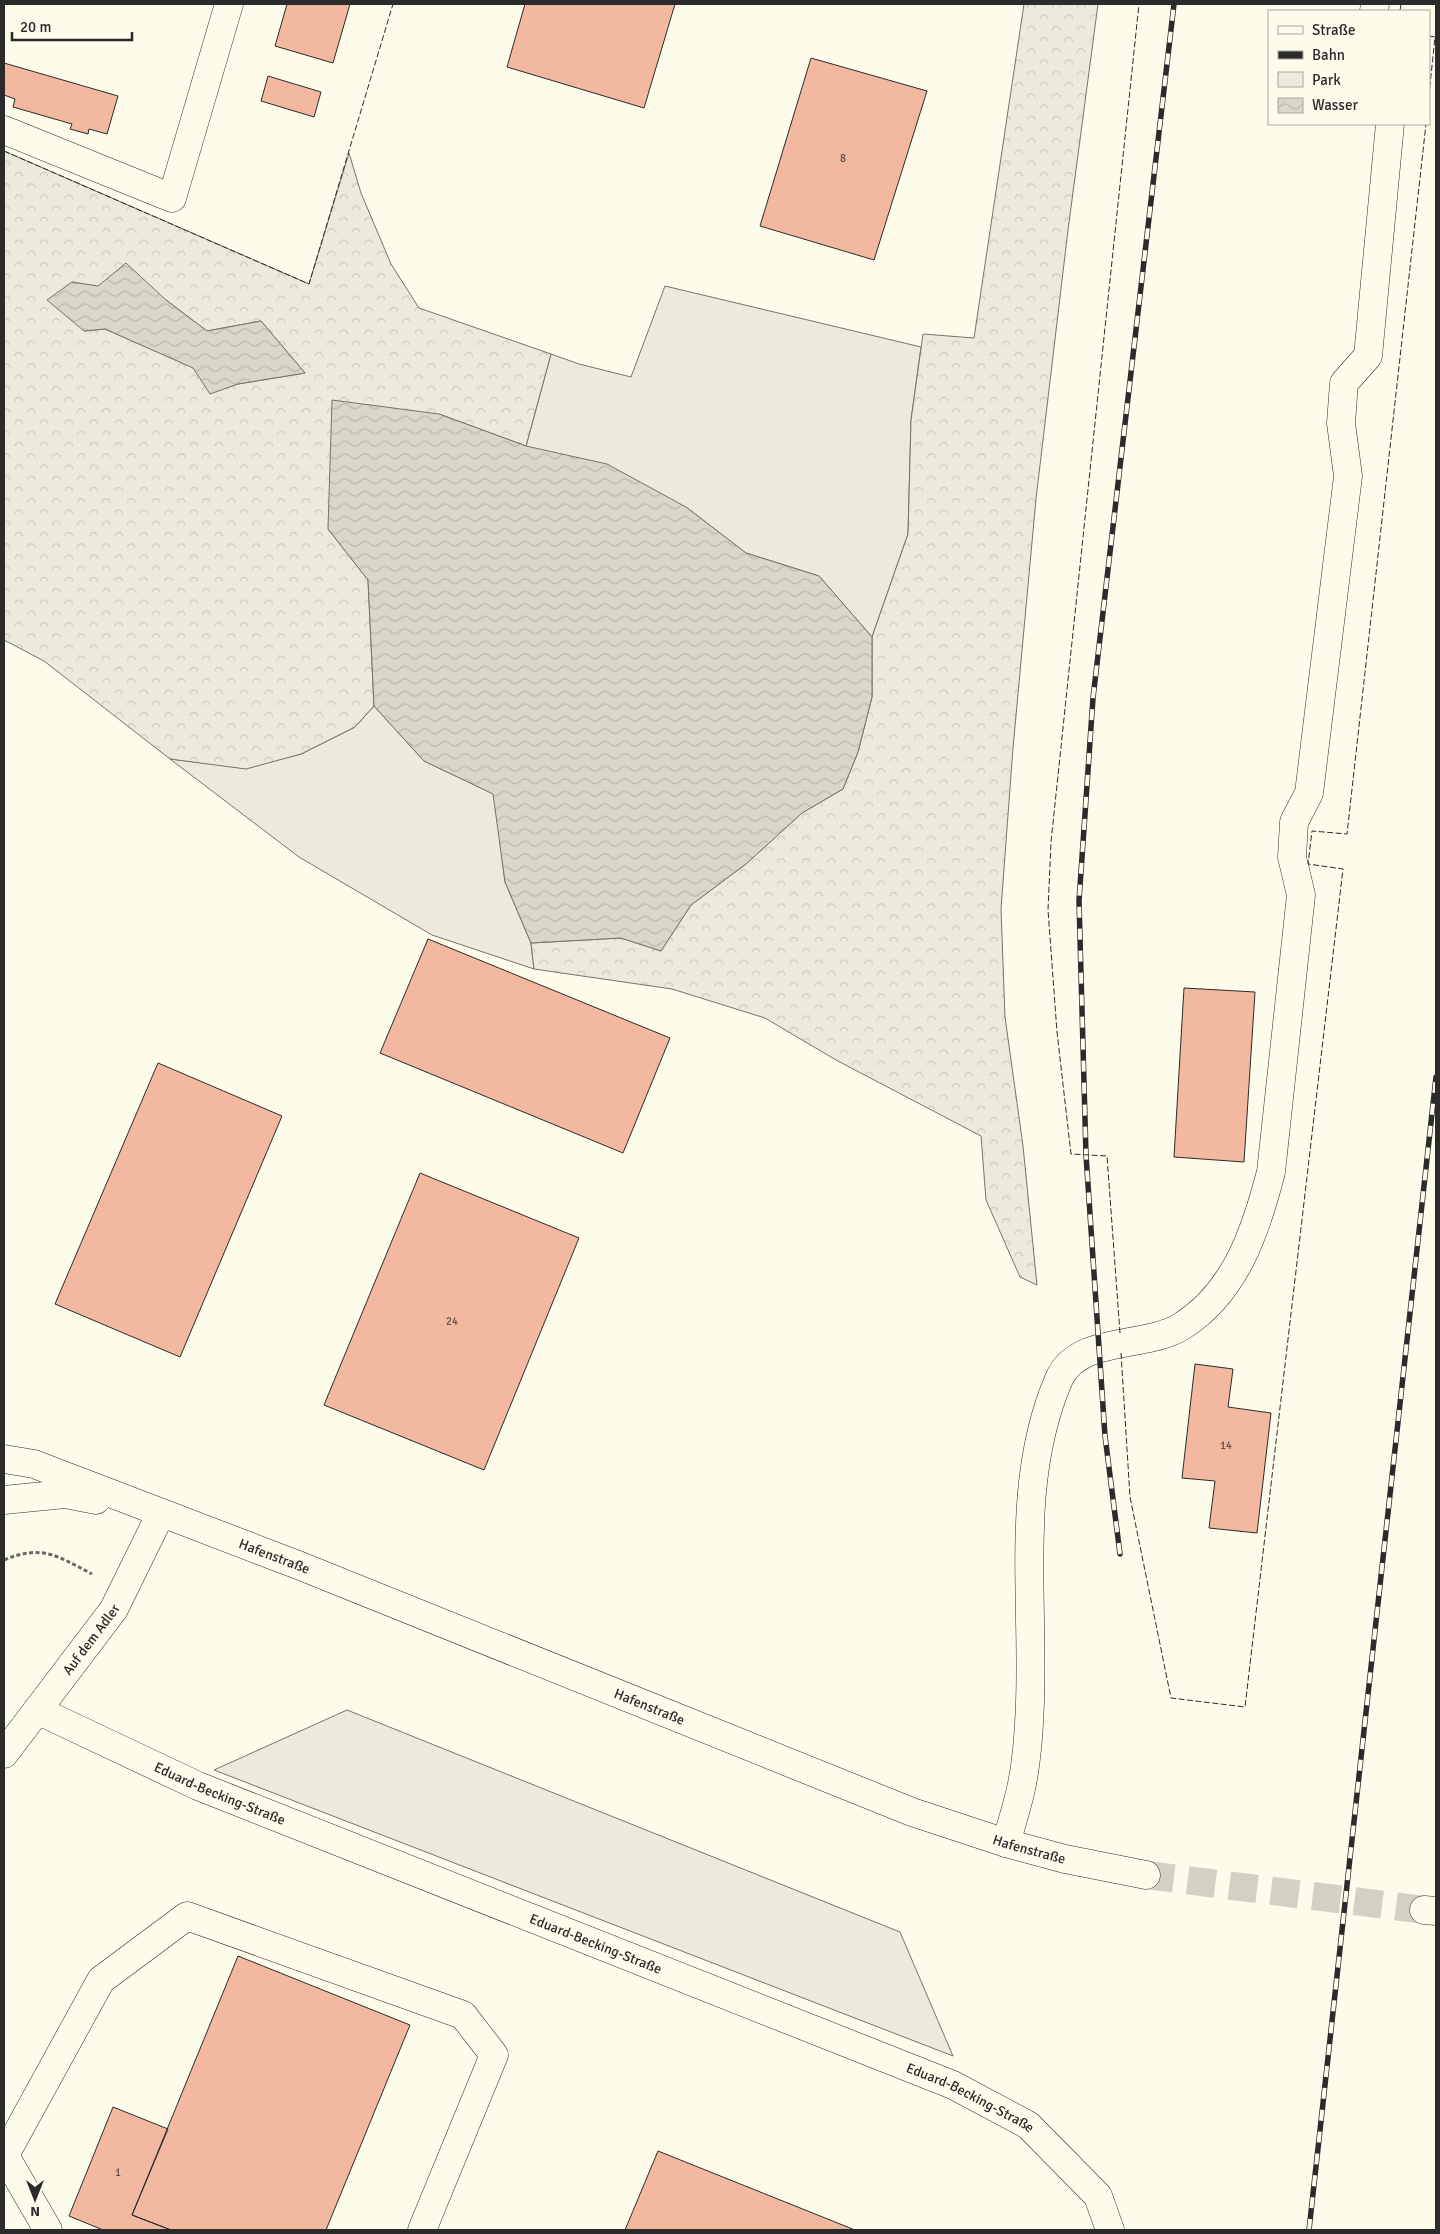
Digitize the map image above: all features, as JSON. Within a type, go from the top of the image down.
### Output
[{"type":"street","points":[[4,130],[172,198],[229,4]]},
{"type":"street","points":[[1006,1843],[1021,1791],[1029,1711],[1030,1538],[1037,1452],[1042,1428],[1060,1377],[1065,1368],[1079,1356],[1120,1343],[1158,1336],[1181,1328],[1215,1299],[1246,1250],[1261,1211],[1271,1172],[1301,895],[1292,857],[1294,822],[1309,793],[1348,476],[1341,423],[1344,383],[1368,356],[1390,125]]},
{"type":"street","name":"Hafenstraße","points":[[4,1459],[34,1464],[298,1565],[912,1812],[1006,1843],[1065,1859],[1146,1876]]},
{"type":"street","name":"Hafenstraße","points":[[4,1500],[65,1494],[162,1513]]},
{"type":"street","name":"Auf dem Adler","points":[[4,1754],[114,1609],[162,1513]]},
{"type":"street","name":"Eduard-Becking-Straße","points":[[38,1710],[198,1786],[953,2085],[1028,2125],[1098,2196],[1110,2230]]},
{"type":"street","points":[[48,2230],[4,2155],[101,1980],[187,1916],[463,2015],[494,2055],[422,2230]]},
{"type":"path","points":[[4,1560],[19,1553],[48,1552],[124,1590]]},
{"type":"green space","points":[[1024,4],[1098,4],[1068,230],[1036,499],[1013,748],[1001,909],[1005,1017],[1023,1146],[1037,1285],[1020,1277],[986,1200],[981,1136],[836,1060],[765,1018],[672,989],[534,969],[531,943],[621,938],[661,951],[691,905],[746,864],[802,813],[843,789],[858,752],[872,697],[872,637],[908,534],[911,420],[923,334],[974,338]]},
{"type":"green space","points":[[4,151],[309,284],[349,153],[361,193],[391,264],[419,308],[551,354],[526,446],[439,414],[328,529],[368,580],[374,706],[355,727],[301,754],[246,769],[170,759],[44,661],[4,640]],"holes":[[[72,282],[166,300],[207,331],[261,321],[305,373],[238,384],[210,393],[194,368],[105,329],[84,331]]]},
{"type":"green space","points":[[665,286],[921,347],[911,420],[908,534],[872,637],[819,576],[746,553],[686,507],[526,446],[551,354],[579,364],[631,377]]},
{"type":"green space","points":[[374,706],[424,761],[494,794],[505,882],[531,943],[534,969],[432,935],[299,857],[170,759],[246,768],[301,754],[355,727]]},
{"type":"shaded area","points":[[347,1710],[900,1932],[953,2056],[214,1770]]},
{"type":"water","points":[[126,263],[166,300],[207,331],[261,321],[305,373],[238,384],[210,394],[193,368],[105,329],[84,331],[47,300],[72,282],[98,286]]},
{"type":"water","points":[[332,400],[439,414],[526,446],[607,464],[686,507],[746,553],[819,576],[872,637],[872,697],[858,752],[843,789],[802,813],[746,864],[691,905],[661,951],[621,938],[531,943],[505,882],[493,794],[424,761],[374,706],[368,580],[328,529]]},
{"type":"building","points":[[287,4],[350,4],[333,63],[275,46]]},
{"type":"building","points":[[525,4],[675,4],[644,108],[507,67]]},
{"type":"building","points":[[811,58],[927,91],[874,260],[760,226]]},
{"type":"building","points":[[4,63],[118,96],[107,134],[89,129],[88,134],[70,129],[72,124],[13,107],[15,99],[4,95]]},
{"type":"building","points":[[268,76],[321,92],[314,117],[261,101]]},
{"type":"building","points":[[428,939],[670,1038],[623,1153],[380,1053]]},
{"type":"building","points":[[1184,988],[1255,992],[1244,1162],[1174,1157]]},
{"type":"building","points":[[158,1063],[282,1116],[180,1357],[55,1304]]},
{"type":"building","points":[[420,1173],[579,1238],[484,1470],[324,1405]]},
{"type":"building","points":[[1195,1364],[1233,1369],[1228,1407],[1271,1413],[1257,1533],[1209,1528],[1215,1481],[1182,1478]]},
{"type":"building","points":[[238,1956],[410,2025],[326,2230],[171,2230],[132,2215]]},
{"type":"building","points":[[113,2107],[168,2129],[132,2215],[171,2230],[103,2230],[69,2216]]},
{"type":"building","points":[[658,2151],[855,2230],[625,2230]]},
{"type":"tunnel","points":[[1146,1875],[1424,1910]]},
{"type":"railway","points":[[1120,1554],[1105,1436],[1086,1155],[1079,901],[1093,698],[1174,4]]},
{"type":"railway","points":[[1309,2230],[1436,1077]]},
{"type":"fence","points":[[4,151],[309,284],[393,4]]},
{"type":"fence","points":[[1120,1333],[1107,1156],[1071,1154],[1057,1032],[1048,910],[1051,842],[1139,4]]},
{"type":"fence","points":[[1400,10],[1401,4]]},
{"type":"fence","points":[[1430,36],[1435,37],[1430,85]]},
{"type":"fence","points":[[1121,1353],[1130,1497],[1171,1698],[1245,1707],[1343,869],[1308,864],[1312,831],[1347,834],[1426,125]]}]
